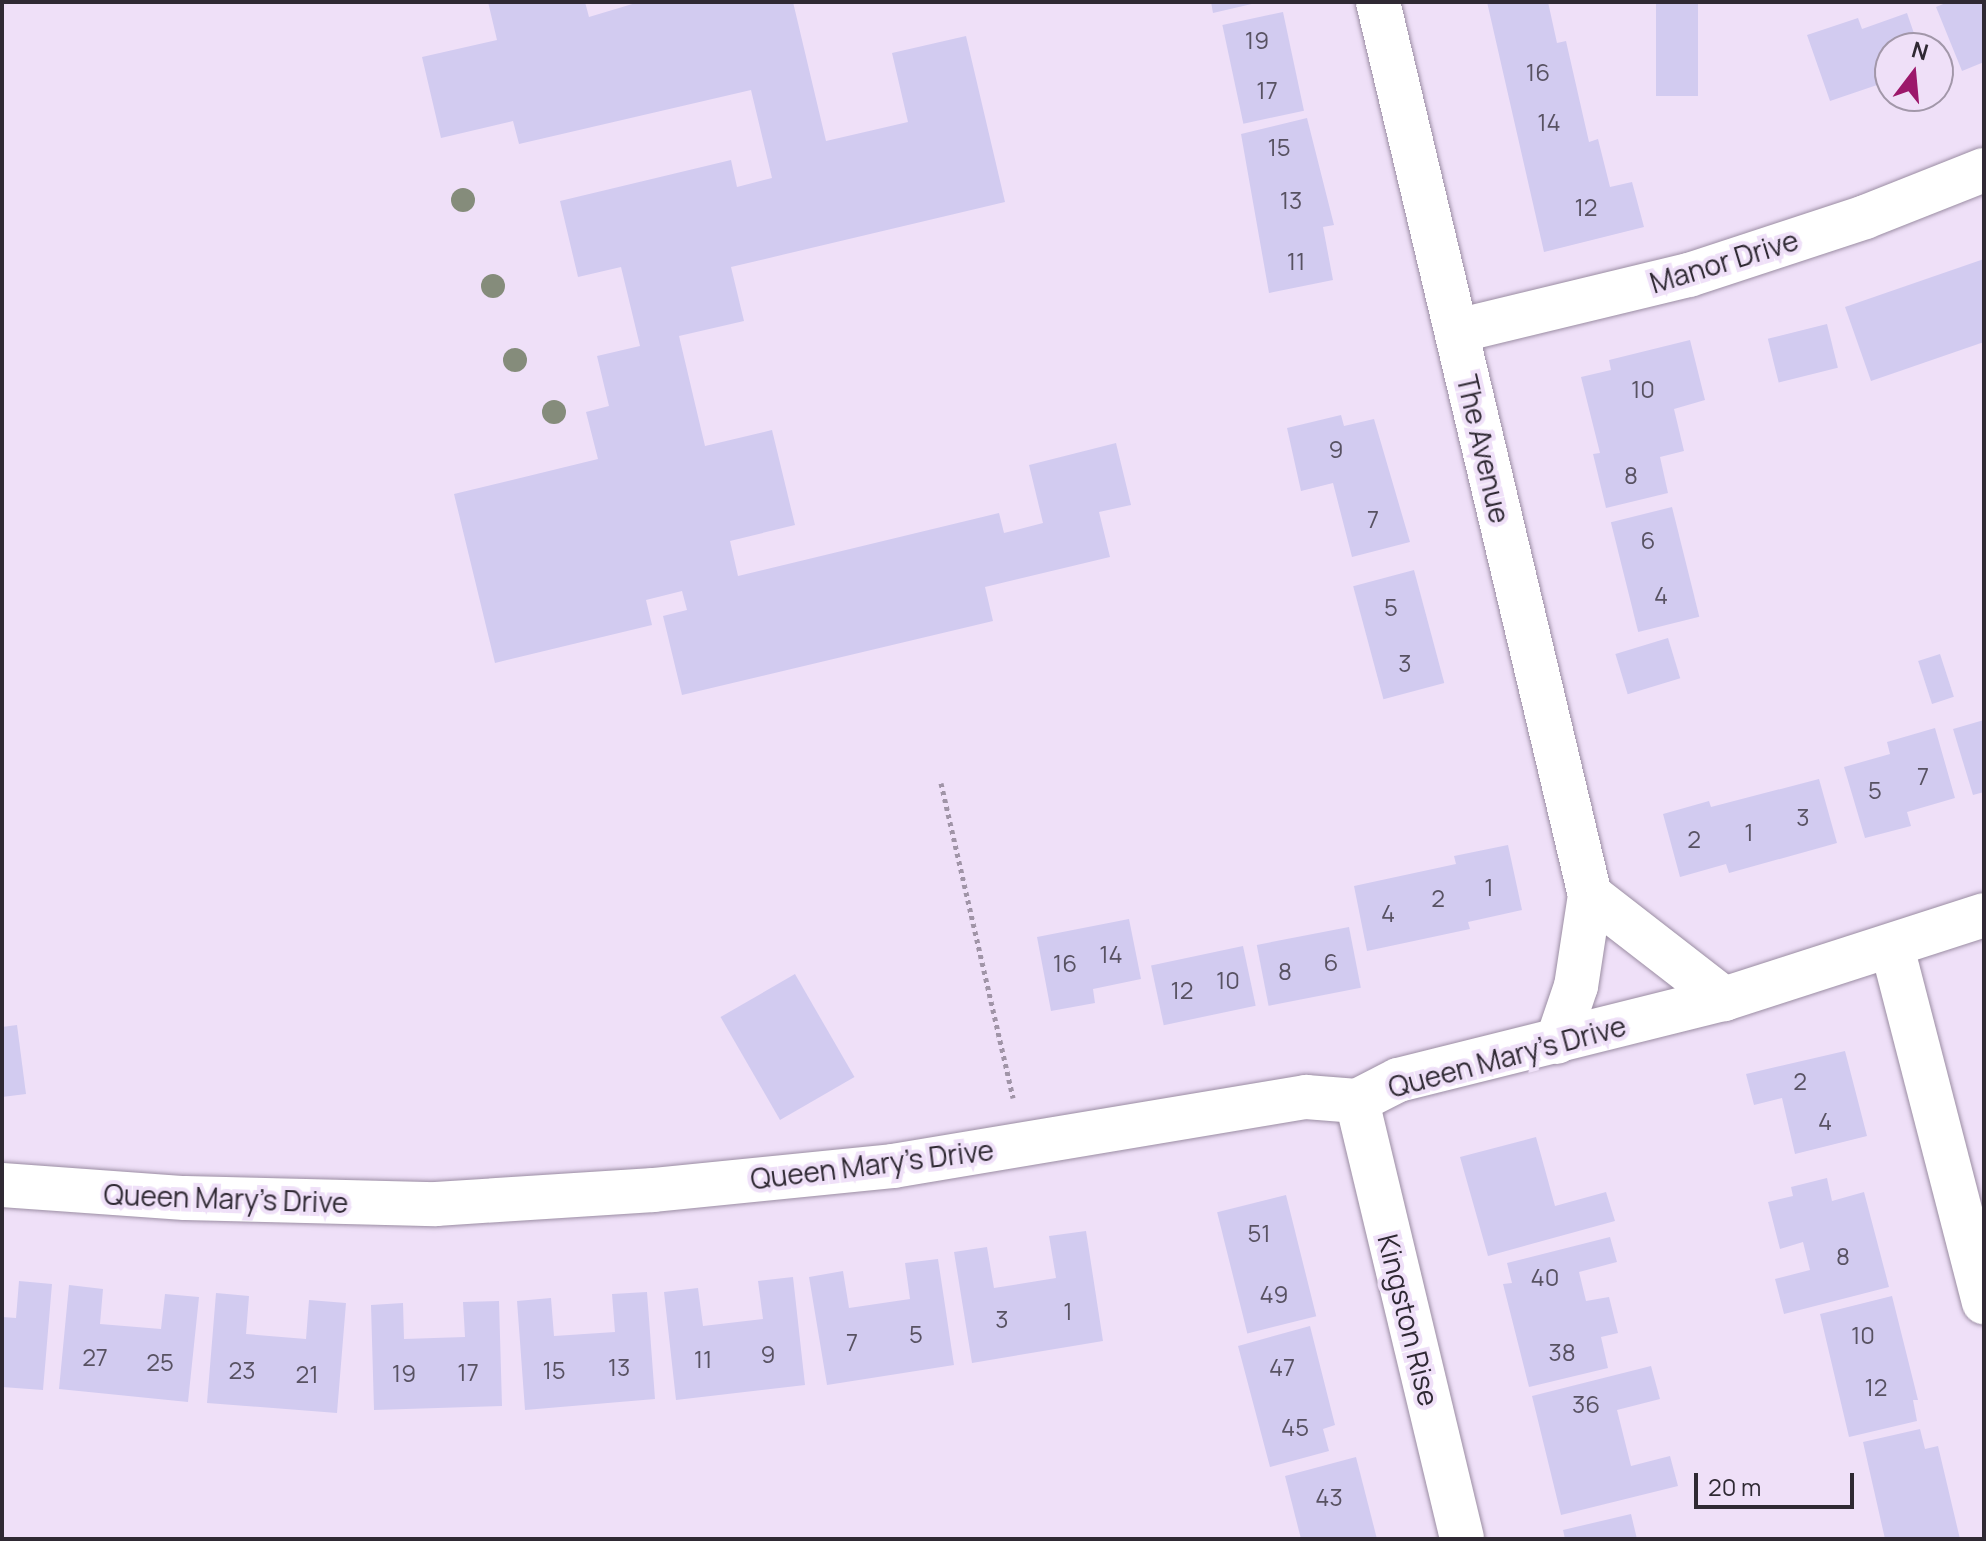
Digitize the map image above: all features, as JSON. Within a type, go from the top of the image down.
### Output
[{"type":"street","name":"The Avenue","points":[[1378,2],[1590,895],[1576,986],[1557,1042]]},
{"type":"street","name":"Manor Drive","points":[[1457,331],[1689,275],[1865,217],[1984,170]]},
{"type":"street","points":[[1590,895],[1724,999]]},
{"type":"street","name":"Queen Mary's Drive","points":[[2,1185],[185,1198],[436,1204],[654,1190],[893,1166],[1306,1097],[1357,1101],[1398,1080],[1724,999],[1984,915]]},
{"type":"street","points":[[1892,947],[1984,1302]]},
{"type":"street","name":"Kingston Rise","points":[[1357,1101],[1462,1539]]},
{"type":"path","points":[[941,783],[1015,1107]]},
{"type":"building","points":[[488,2],[585,2],[589,17],[639,2],[793,2],[826,141],[908,122],[892,53],[966,36],[1005,202],[731,267],[744,321],[679,336],[705,446],[772,430],[795,525],[730,541],[738,576],[999,513],[1004,533],[1043,523],[1029,465],[1116,443],[1131,505],[1099,512],[1110,557],[985,587],[993,621],[682,695],[663,616],[687,610],[682,591],[646,600],[652,625],[495,663],[454,494],[598,459],[586,412],[609,406],[597,356],[640,346],[621,267],[578,277],[560,201],[731,160],[737,187],[772,178],[751,90],[519,144],[513,121],[441,138],[422,57],[497,40]]},
{"type":"building","points":[[1211,2],[1256,2],[1256,3],[1213,13]]},
{"type":"building","points":[[1487,2],[1548,2],[1557,43],[1566,41],[1589,142],[1598,139],[1610,187],[1632,182],[1644,227],[1544,252]]},
{"type":"building","points":[[1656,2],[1698,2],[1698,96],[1656,96]]},
{"type":"building","points":[[1948,2],[1984,2],[1984,62],[1962,71],[1954,51],[1954,32],[1946,32],[1936,7]]},
{"type":"building","points":[[1283,12],[1304,111],[1243,124],[1222,25]]},
{"type":"building","points":[[1907,13],[1914,32],[1874,32],[1874,86],[1830,101],[1807,35],[1858,18],[1862,29]]},
{"type":"building","points":[[1307,118],[1334,225],[1323,227],[1333,280],[1269,293],[1241,134]]},
{"type":"building","points":[[1984,259],[1984,342],[1871,381],[1845,307]]},
{"type":"building","points":[[1827,324],[1838,368],[1779,382],[1768,339]]},
{"type":"building","points":[[1690,340],[1705,400],[1674,409],[1684,451],[1660,457],[1668,493],[1606,508],[1593,454],[1600,453],[1581,377],[1611,370],[1609,360]]},
{"type":"building","points":[[1341,415],[1344,426],[1374,419],[1410,542],[1352,557],[1333,483],[1301,491],[1287,428]]},
{"type":"building","points":[[1672,507],[1699,617],[1638,632],[1611,522]]},
{"type":"building","points":[[1414,570],[1444,683],[1383,699],[1353,586]]},
{"type":"building","points":[[1668,638],[1680,678],[1628,694],[1615,654]]},
{"type":"building","points":[[1940,654],[1954,697],[1932,704],[1918,661]]},
{"type":"building","points":[[1984,720],[1984,792],[1973,795],[1953,729]]},
{"type":"building","points":[[1935,728],[1955,798],[1907,812],[1911,826],[1865,838],[1844,767],[1890,754],[1887,742]]},
{"type":"building","points":[[1819,779],[1837,843],[1729,873],[1726,864],[1680,877],[1663,814],[1709,801],[1711,807]]},
{"type":"building","points":[[1508,845],[1522,910],[1468,922],[1470,929],[1367,951],[1354,886],[1456,864],[1454,856]]},
{"type":"building","points":[[1129,919],[1141,979],[1093,989],[1095,1003],[1051,1011],[1037,937]]},
{"type":"building","points":[[1349,927],[1361,988],[1269,1006],[1257,945]]},
{"type":"building","points":[[1243,946],[1256,1006],[1164,1025],[1151,966]]},
{"type":"building","points":[[795,974],[855,1077],[780,1120],[721,1017]]},
{"type":"building","points":[[17,1025],[26,1094],[2,1097],[2,1027]]},
{"type":"building","points":[[1845,1051],[1867,1136],[1795,1154],[1782,1098],[1754,1105],[1746,1074]]},
{"type":"building","points":[[1536,1137],[1555,1206],[1606,1192],[1615,1221],[1488,1256],[1460,1157]]},
{"type":"building","points":[[1827,1178],[1832,1201],[1864,1192],[1889,1287],[1784,1314],[1775,1279],[1810,1270],[1803,1242],[1780,1249],[1768,1202],[1793,1196],[1791,1187]]},
{"type":"building","points":[[1286,1195],[1316,1316],[1247,1333],[1217,1212]]},
{"type":"building","points":[[1086,1231],[1103,1341],[972,1363],[954,1252],[987,1247],[994,1288],[1056,1278],[1049,1236]]},
{"type":"building","points":[[1610,1237],[1617,1262],[1579,1272],[1586,1301],[1609,1297],[1618,1333],[1601,1337],[1608,1368],[1529,1387],[1503,1284],[1512,1283],[1507,1263]]},
{"type":"building","points":[[938,1259],[954,1365],[827,1385],[809,1277],[843,1271],[849,1308],[910,1299],[905,1263]]},
{"type":"building","points":[[793,1277],[805,1385],[676,1400],[664,1292],[698,1288],[703,1326],[763,1319],[758,1281]]},
{"type":"building","points":[[19,1281],[52,1284],[43,1390],[2,1387],[2,1317],[16,1318]]},
{"type":"building","points":[[69,1285],[103,1289],[100,1324],[161,1329],[165,1294],[199,1297],[188,1402],[59,1389]]},
{"type":"building","points":[[647,1292],[655,1399],[525,1410],[517,1301],[551,1298],[554,1336],[615,1332],[612,1294]]},
{"type":"building","points":[[216,1293],[249,1296],[246,1334],[306,1339],[309,1300],[346,1303],[337,1413],[207,1403]]},
{"type":"building","points":[[1892,1296],[1918,1400],[1913,1400],[1917,1421],[1849,1437],[1820,1314]]},
{"type":"building","points":[[499,1301],[502,1406],[374,1410],[371,1305],[403,1303],[404,1339],[465,1337],[463,1302]]},
{"type":"building","points":[[1310,1326],[1335,1425],[1323,1429],[1329,1451],[1270,1467],[1238,1346]]},
{"type":"building","points":[[1651,1366],[1660,1399],[1617,1410],[1631,1466],[1670,1456],[1678,1486],[1561,1515],[1532,1396]]},
{"type":"building","points":[[1920,1429],[1925,1449],[1938,1446],[1960,1539],[1885,1539],[1863,1442]]},
{"type":"building","points":[[1356,1457],[1377,1539],[1301,1539],[1285,1476]]},
{"type":"building","points":[[1631,1514],[1637,1539],[1565,1539],[1563,1530]]}]
